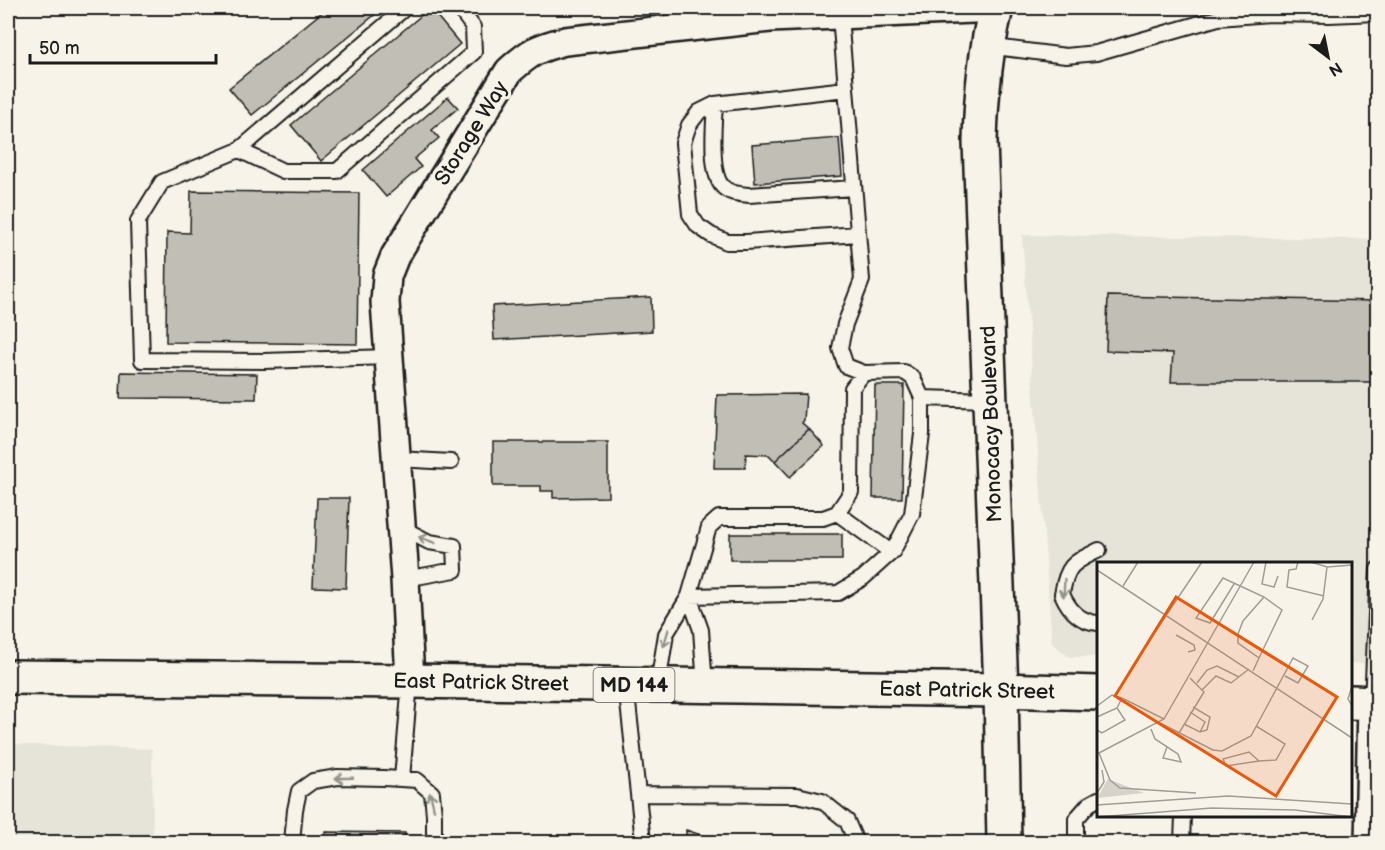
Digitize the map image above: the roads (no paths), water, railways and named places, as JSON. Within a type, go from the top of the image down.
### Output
[{"type":"main road","name":"Monocacy Boulevard","points":[[996,8],[987,46],[981,96],[980,142],[1001,690],[1004,843]]},
{"type":"main road","name":"East Patrick Street","points":[[8,677],[410,681],[1097,693]]},
{"type":"street","name":"Storage Way","points":[[410,681],[402,528],[385,302],[387,276],[395,256],[509,71],[530,52],[543,46],[577,40],[770,18],[996,8]]},
{"type":"street","points":[[1367,702],[1369,843]]},
{"type":"lane","points":[[389,357],[142,360],[138,221],[162,182],[239,150],[405,8]]},
{"type":"lane","points":[[239,150],[284,171],[337,171],[474,52],[473,27],[459,8]]},
{"type":"lane","points":[[987,46],[1066,56],[1096,53],[1218,18],[1328,11],[1377,13]]},
{"type":"lane","points":[[689,596],[838,593],[863,578],[891,552],[912,514],[922,434],[922,398],[913,378],[904,372],[864,373],[846,366],[840,348],[845,324],[862,280],[840,16]]},
{"type":"lane","points":[[846,89],[715,104],[699,112],[689,125],[683,143],[690,214],[698,226],[727,242],[858,234]]},
{"type":"lane","points":[[715,104],[716,175],[722,187],[734,194],[749,195],[854,188]]},
{"type":"lane","points":[[643,843],[638,794],[641,685],[666,634],[689,596],[709,527],[719,518],[823,518],[837,513],[851,492],[852,388],[864,373]]},
{"type":"lane","points":[[922,398],[990,400]]},
{"type":"lane","points":[[397,459],[451,462]]},
{"type":"lane","points":[[837,513],[891,552]]},
{"type":"lane","points":[[402,528],[429,542],[454,546],[455,570],[405,579]]},
{"type":"lane","points":[[1097,623],[1088,622],[1073,612],[1062,594],[1066,574],[1076,561],[1099,550]]},
{"type":"lane","points":[[1367,702],[1377,569]]},
{"type":"lane","points":[[689,596],[701,630],[705,686]]},
{"type":"lane","points":[[402,779],[410,681]]},
{"type":"lane","points":[[292,843],[299,791],[313,781],[338,777],[417,780],[432,793],[434,843]]},
{"type":"lane","points":[[638,794],[797,795],[822,801],[839,814],[847,821],[856,843]]},
{"type":"lane","points":[[1076,843],[1076,819],[1089,804],[1097,800]]},
{"type":"lane","points":[[1182,843],[1183,817]]}]
